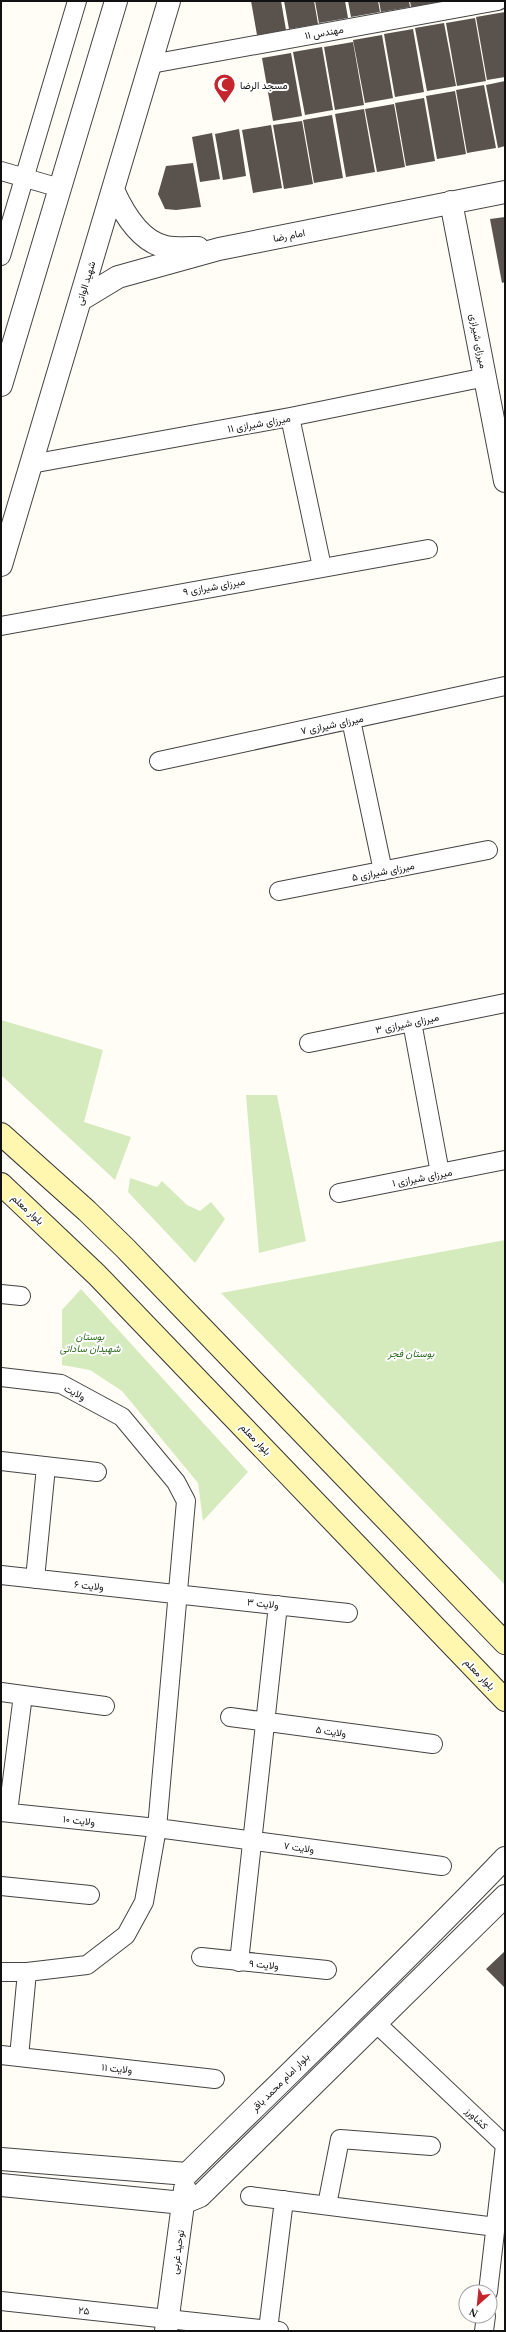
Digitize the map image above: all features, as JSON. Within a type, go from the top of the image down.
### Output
[{"type":"main road","points":[[1,1134],[87,1211],[119,1242],[505,1643]]},
{"type":"main road","name":"بلوار معلم","points":[[1,1184],[97,1275],[505,1700]]},
{"type":"street","points":[[1,256],[77,1]]},
{"type":"street","points":[[1,385],[5,358],[60,188],[116,1]]},
{"type":"street","name":"شهید الوانی","points":[[1,565],[4,543],[31,464],[169,1]]},
{"type":"street","name":"مهندس ۱۱","points":[[151,64],[498,1]]},
{"type":"street","points":[[1,171],[60,188]]},
{"type":"street","points":[[113,190],[124,214],[142,234],[166,247],[219,249]]},
{"type":"street","name":"امام رضا","points":[[80,300],[118,277],[219,249],[505,192]]},
{"type":"street","name":"میرزای شیرازی","points":[[451,202],[505,481]]},
{"type":"street","name":"میرزای شیرازی ۱۱","points":[[31,464],[290,417],[486,377]]},
{"type":"street","points":[[290,417],[322,567]]},
{"type":"street","name":"میرزای شیرازی ۹","points":[[1,626],[428,549]]},
{"type":"street","name":"میرزای شیرازی ۷","points":[[159,761],[505,686]]},
{"type":"street","points":[[351,720],[383,871]]},
{"type":"street","name":"میرزای شیرازی ۵","points":[[279,891],[488,850]]},
{"type":"street","name":"میرزای شیرازی ۳","points":[[309,1043],[505,1003]]},
{"type":"street","points":[[412,1022],[440,1173]]},
{"type":"street","name":"میرزای شیرازی ۱","points":[[339,1194],[505,1160]]},
{"type":"street","points":[[1,1294],[22,1296]]},
{"type":"street","name":"ولایت","points":[[1,1377],[61,1384],[122,1417],[176,1482],[186,1501],[178,1594]]},
{"type":"street","points":[[1,1461],[97,1472]]},
{"type":"street","points":[[35,1579],[46,1466]]},
{"type":"street","name":"ولایت ۶","points":[[1,1576],[178,1594]]},
{"type":"street","points":[[1,1972],[27,1972],[87,1965],[126,1935],[144,1902],[157,1828],[178,1594]]},
{"type":"street","name":"ولایت ۳","points":[[178,1594],[348,1612]]},
{"type":"street","points":[[239,1962],[278,1605]]},
{"type":"street","points":[[1,1692],[105,1706]]},
{"type":"street","points":[[4,1812],[23,1695]]},
{"type":"street","name":"ولایت ۵","points":[[230,1717],[433,1744]]},
{"type":"street","name":"ولایت ۱۰","points":[[4,1812],[157,1828]]},
{"type":"street","name":"ولایت ۷","points":[[157,1828],[442,1866]]},
{"type":"street","name":"بلوار امام محمد باقر","points":[[187,2174],[357,2005],[422,1945],[505,1858]]},
{"type":"street","points":[[1,1886],[90,1896]]},
{"type":"street","points":[[1,2185],[183,2203],[200,2196],[505,1896]]},
{"type":"street","name":"ولایت ۹","points":[[201,1957],[327,1970]]},
{"type":"street","points":[[19,2057],[27,1972]]},
{"type":"street","name":"کشاورز","points":[[376,2023],[505,2145],[489,2284]]},
{"type":"street","name":"ولایت ۱۱","points":[[1,2055],[215,2079]]},
{"type":"street","points":[[327,2206],[340,2139],[431,2146]]},
{"type":"street","points":[[1,2159],[187,2174]]},
{"type":"street","name":"توحید غربی","points":[[167,2325],[187,2174]]},
{"type":"street","points":[[250,2196],[496,2227]]},
{"type":"street","points":[[273,2330],[284,2200]]},
{"type":"street","name":"۲۵","points":[[1,2301],[167,2325],[273,2330]]},
{"type":"green space","points":[[1,1020],[103,1050],[84,1122],[131,1137],[115,1180],[1,1075]]},
{"type":"green space","points":[[246,1095],[277,1095],[306,1241],[259,1253]]},
{"type":"green space","points":[[130,1178],[157,1187],[162,1181],[187,1205],[200,1211],[211,1202],[225,1219],[195,1263],[128,1192]]},
{"type":"green space","name":"بوستان فجر","points":[[505,1240],[505,1585],[221,1293]]},
{"type":"green space","name":"بوستان شهیدان ساداتی","points":[[81,1289],[248,1472],[203,1521],[198,1483],[122,1391],[90,1370],[62,1365],[62,1310]]},
{"type":"building","points":[[251,1],[281,1],[286,30],[257,35]]},
{"type":"building","points":[[284,1],[314,1],[318,24],[289,29]]},
{"type":"building","points":[[315,1],[345,1],[348,18],[319,23]]},
{"type":"building","points":[[348,1],[378,1],[380,12],[351,17]]},
{"type":"building","points":[[379,1],[409,1],[410,7],[381,12]]},
{"type":"building","points":[[410,1],[439,1],[439,2],[411,7]]},
{"type":"building","points":[[505,12],[505,77],[487,80],[476,17]]},
{"type":"building","points":[[475,18],[486,81],[457,86],[446,23]]},
{"type":"building","points":[[444,23],[456,86],[427,91],[415,28]]},
{"type":"building","points":[[413,29],[424,92],[395,97],[384,34]]},
{"type":"building","points":[[382,35],[393,98],[365,103],[353,40]]},
{"type":"building","points":[[353,42],[364,105],[335,110],[324,47]]},
{"type":"building","points":[[322,47],[333,110],[305,115],[293,52]]},
{"type":"building","points":[[291,53],[302,116],[273,121],[262,58]]},
{"type":"building","points":[[505,81],[505,146],[498,148],[486,85]]},
{"type":"building","points":[[484,85],[496,148],[467,153],[456,90]]},
{"type":"building","points":[[455,91],[466,154],[437,159],[426,96]]},
{"type":"building","points":[[424,98],[435,161],[406,166],[395,103]]},
{"type":"building","points":[[394,104],[405,167],[377,172],[365,109]]},
{"type":"building","points":[[364,109],[375,172],[346,177],[335,114]]},
{"type":"building","points":[[332,115],[343,178],[314,183],[303,120]]},
{"type":"building","points":[[302,121],[313,184],[284,189],[273,125]]},
{"type":"building","points":[[271,125],[282,188],[253,193],[242,130]]},
{"type":"building","points":[[239,129],[246,176],[223,180],[215,134]]},
{"type":"building","points":[[212,133],[220,179],[200,182],[192,137]]},
{"type":"building","points":[[193,163],[201,207],[176,210],[165,209],[158,194],[166,166]]},
{"type":"building","points":[[505,217],[505,282],[502,283],[490,219]]},
{"type":"building","points":[[505,1951],[505,1988],[486,1969]]},
{"type":"place","name":"مسجد الرضا","points":[[225,104]]}]
